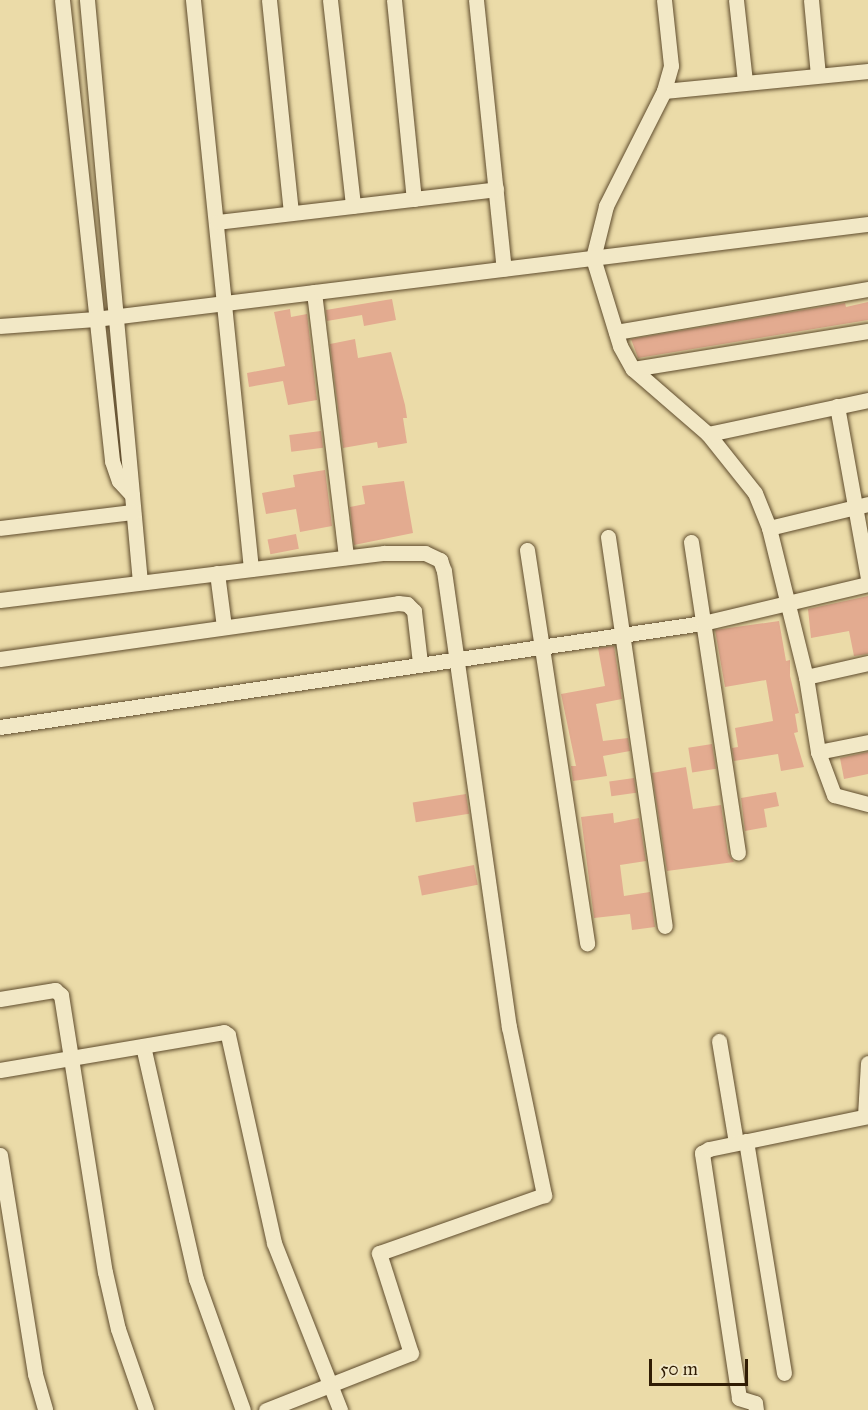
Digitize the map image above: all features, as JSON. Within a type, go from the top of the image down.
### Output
[{"type":"street","points":[[62,0],[112,461],[119,481],[132,495]]},
{"type":"street","points":[[87,0],[140,582]]},
{"type":"street","points":[[193,0],[226,303],[251,569]]},
{"type":"street","points":[[269,0],[291,213]]},
{"type":"street","points":[[330,0],[353,206]]},
{"type":"street","points":[[394,0],[414,199]]},
{"type":"street","points":[[476,0],[504,269]]},
{"type":"street","points":[[664,0],[671,66],[664,91],[606,206],[593,258],[616,332],[633,369],[708,434],[755,493],[769,528],[806,677],[818,752],[834,795],[868,804]]},
{"type":"street","points":[[736,0],[744,81]]},
{"type":"street","points":[[811,0],[818,75]]},
{"type":"street","points":[[664,91],[744,81],[868,71]]},
{"type":"street","points":[[217,222],[496,189]]},
{"type":"street","points":[[0,326],[95,319],[868,224]]},
{"type":"street","points":[[616,332],[868,289]]},
{"type":"street","points":[[314,292],[346,557]]},
{"type":"street","points":[[633,369],[868,331]]},
{"type":"street","points":[[708,434],[868,400]]},
{"type":"street","points":[[837,406],[861,505],[868,578]]},
{"type":"street","points":[[769,528],[861,505]]},
{"type":"street","points":[[0,528],[133,512]]},
{"type":"street","points":[[608,537],[625,634],[665,926]]},
{"type":"street","points":[[691,542],[738,852]]},
{"type":"street","points":[[527,550],[544,645],[587,944]]},
{"type":"street","points":[[0,600],[346,557],[425,553],[440,560],[509,1027],[544,1195],[379,1253],[411,1353],[266,1410]]},
{"type":"street","points":[[217,573],[224,627]]},
{"type":"street","points":[[0,727],[420,663],[703,623],[787,605],[868,584]]},
{"type":"street","points":[[0,659],[407,604],[414,611],[420,663]]},
{"type":"street","points":[[806,677],[868,663]]},
{"type":"street","points":[[818,752],[868,741]]},
{"type":"street","points":[[0,999],[58,991],[115,1318],[146,1410]]},
{"type":"street","points":[[0,1070],[224,1032],[228,1035],[274,1243],[340,1410]]},
{"type":"street","points":[[719,1041],[741,1142],[783,1373]]},
{"type":"street","points":[[143,1046],[196,1279],[243,1410]]},
{"type":"street","points":[[756,1410],[755,1403],[739,1398],[701,1160],[702,1153],[709,1149],[866,1116],[868,1063]]},
{"type":"street","points":[[0,1155],[35,1374],[45,1410]]},
{"type":"building","points":[[392,299],[396,320],[364,326],[362,315],[327,321],[326,310]]},
{"type":"building","points":[[868,302],[868,320],[638,358],[631,339],[845,303],[846,307]]},
{"type":"building","points":[[290,309],[291,317],[307,314],[317,400],[288,405],[283,381],[249,387],[247,373],[285,366],[274,312]]},
{"type":"building","points":[[355,339],[358,358],[391,352],[405,405],[407,418],[403,418],[407,443],[378,448],[377,442],[343,448],[330,344]]},
{"type":"building","points":[[321,431],[323,448],[291,452],[289,435]]},
{"type":"building","points":[[325,470],[332,526],[300,532],[296,509],[266,514],[262,493],[295,487],[293,475]]},
{"type":"building","points":[[404,481],[413,533],[354,545],[350,507],[365,504],[362,486]]},
{"type":"building","points":[[296,534],[299,549],[270,554],[268,540]]},
{"type":"building","points":[[868,596],[868,654],[854,656],[849,631],[811,638],[808,609]]},
{"type":"building","points":[[779,621],[786,661],[790,660],[790,676],[799,713],[795,714],[798,732],[794,733],[804,767],[781,771],[778,754],[734,761],[732,748],[738,747],[735,728],[773,721],[766,680],[725,687],[715,630]]},
{"type":"building","points":[[614,646],[622,699],[596,704],[603,741],[628,738],[630,751],[603,756],[607,776],[573,781],[571,766],[576,766],[561,694],[605,686],[598,648]]},
{"type":"building","points":[[712,744],[716,769],[692,772],[688,748]]},
{"type":"building","points":[[868,752],[868,774],[844,779],[840,758]]},
{"type":"building","points":[[686,767],[693,809],[721,805],[728,853],[734,862],[667,871],[652,773]]},
{"type":"building","points":[[634,778],[636,793],[611,796],[609,781]]},
{"type":"building","points":[[776,792],[779,806],[764,809],[767,827],[745,831],[741,798]]},
{"type":"building","points":[[466,794],[469,814],[416,822],[413,802]]},
{"type":"building","points":[[613,813],[614,823],[639,818],[646,861],[620,865],[624,896],[650,892],[655,927],[632,930],[630,914],[594,918],[581,817]]},
{"type":"building","points":[[474,865],[478,885],[422,896],[418,876]]}]
